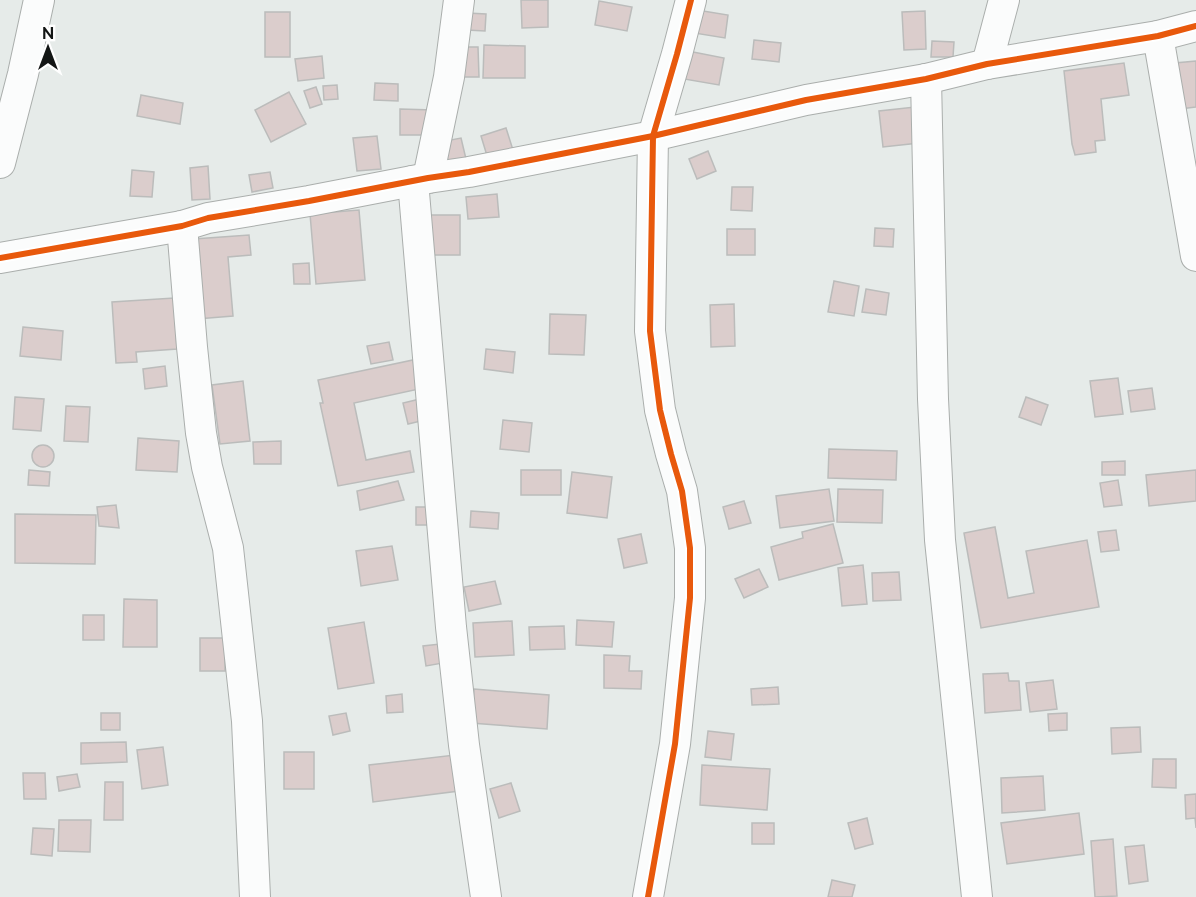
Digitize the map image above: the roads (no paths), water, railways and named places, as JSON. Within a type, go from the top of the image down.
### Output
[{"type":"street","points":[[0,163],[39,0]]},
{"type":"street","points":[[459,0],[449,77],[421,179],[451,627],[464,745],[486,897]]},
{"type":"street","points":[[648,897],[675,744],[690,598],[690,548],[683,499],[660,410],[650,331],[653,136],[691,0]]},
{"type":"street","points":[[987,64],[1004,0]]},
{"type":"street","points":[[0,258],[182,226],[208,218],[421,179],[470,172],[653,136],[806,100],[926,79],[987,64],[1158,36],[1196,26]]},
{"type":"street","points":[[1158,36],[1196,256]]},
{"type":"street","points":[[926,79],[933,399],[939,540],[977,897]]},
{"type":"street","points":[[182,226],[201,433],[207,467],[228,548],[247,721],[255,897]]}]
